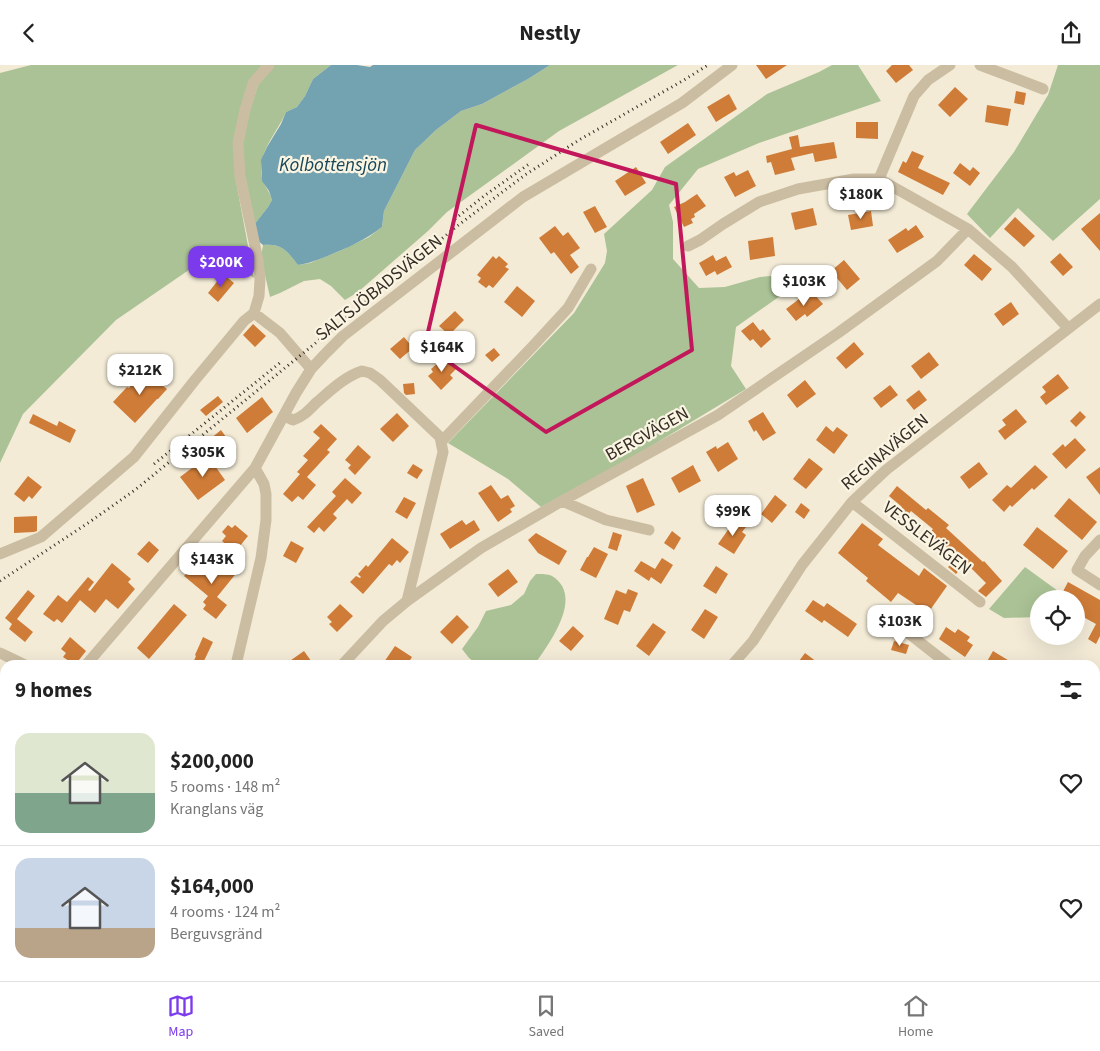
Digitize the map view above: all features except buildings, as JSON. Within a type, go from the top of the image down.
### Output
[{"type":"street","points":[[0,554],[41,537],[134,457],[244,321],[254,313],[259,296],[260,279],[258,260],[240,176],[238,143],[253,83],[268,65]]},
{"type":"street","name":"SALTSJÖBADSVÄGEN","points":[[90,660],[255,468],[311,369],[327,351],[523,197],[682,103],[732,65]]},
{"type":"street","points":[[879,179],[914,96],[928,80],[950,65]]},
{"type":"street","points":[[980,65],[1043,89]]},
{"type":"street","points":[[688,246],[700,241],[723,224],[759,203],[798,189],[854,179],[879,179],[968,229],[1012,267],[1068,328]]},
{"type":"street","name":"BERGVÄGEN","points":[[349,660],[383,621],[407,601],[480,548],[718,415],[838,333],[936,261],[968,229]]},
{"type":"street","points":[[441,442],[534,347],[568,308],[591,269]]},
{"type":"street","name":"REGINAVÄGEN","points":[[736,660],[753,641],[802,565],[852,502],[886,470],[1100,304]]},
{"type":"street","points":[[254,313],[280,333],[311,369]]},
{"type":"street","points":[[284,416],[293,420],[303,416],[346,378],[362,371],[380,379],[440,437],[443,452],[407,601]]},
{"type":"street","points":[[237,660],[261,558],[266,520],[264,484],[255,468]]},
{"type":"street","points":[[562,501],[606,520],[649,530]]},
{"type":"street","name":"VESSLEVÄGEN","points":[[852,502],[980,601]]},
{"type":"street","points":[[1100,540],[1085,556],[1077,570],[1100,585]]},
{"type":"street","points":[[898,625],[943,660]]},
{"type":"street","points":[[0,653],[15,660]]},
{"type":"highlighted area","points":[[476,125],[676,184],[692,350],[546,432],[425,345]]},
{"type":"green space","points":[[31,65],[262,65],[252,78],[235,176],[254,278],[218,250],[116,320],[23,414],[0,463],[0,73]]},
{"type":"green space","points":[[274,65],[331,65],[313,79],[297,107],[286,112],[268,144],[261,169],[263,180],[272,200],[254,225],[243,176],[242,147],[258,85]]},
{"type":"green space","points":[[550,65],[678,65],[559,131],[447,212],[358,292],[345,300],[331,286],[320,279],[304,281],[270,297],[261,257],[263,245],[275,245],[284,249],[298,265],[310,263],[369,237],[382,227],[384,211],[415,150],[436,130],[461,111],[482,104]]},
{"type":"green space","points":[[832,65],[858,65],[881,101],[759,143],[698,169],[669,205],[673,222],[673,259],[699,288],[725,287],[760,277],[783,275],[790,289],[736,327],[731,366],[746,389],[643,451],[541,507],[508,479],[448,443],[574,313],[605,263],[607,251],[604,234],[652,190],[665,167],[767,94]]},
{"type":"green space","points":[[1058,65],[1100,65],[1100,199],[1053,241],[1018,208],[990,238],[967,214],[1014,152],[1048,95]]},
{"type":"green space","points":[[1025,567],[1057,590],[1030,590],[1030,617],[1004,618],[989,609]]},
{"type":"green space","points":[[536,574],[552,576],[561,585],[565,595],[565,607],[561,620],[538,660],[472,660],[462,649],[478,627],[486,611],[511,605],[524,594],[530,581]]},
{"type":"water","name":"Kolbottensjön","points":[[331,65],[370,67],[373,65],[550,65],[482,104],[461,111],[436,130],[415,150],[384,211],[382,227],[348,247],[315,261],[298,265],[284,249],[275,245],[263,245],[257,240],[254,225],[272,200],[269,191],[262,181],[261,160],[286,112],[297,107],[313,79]]},
{"type":"railway","points":[[0,581],[135,490],[456,227],[525,175],[579,140],[708,65]]},
{"type":"railway","points":[[455,219],[529,164]]},
{"type":"railway","points":[[154,464],[281,362]]}]
